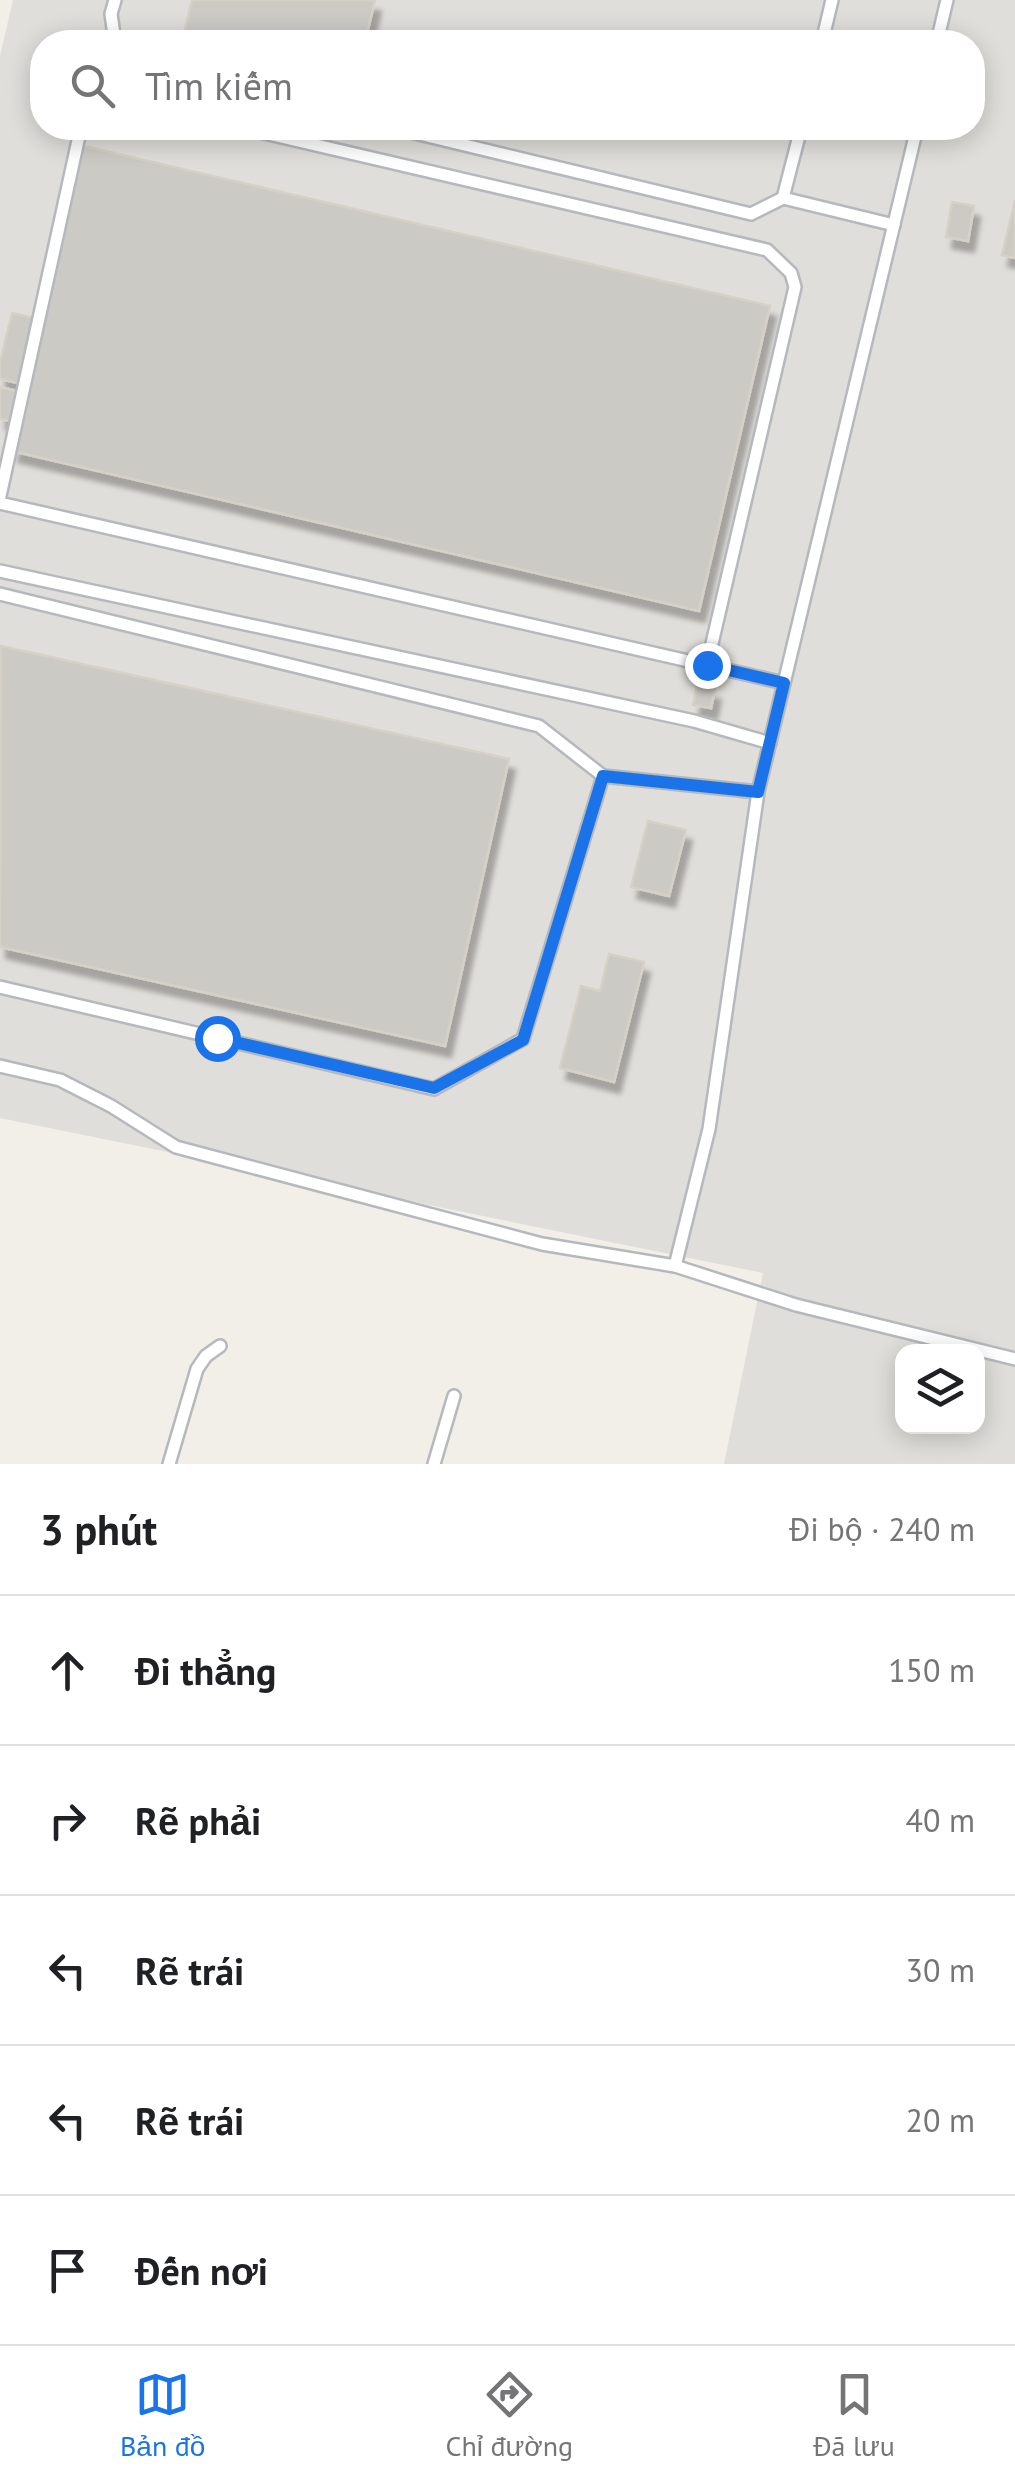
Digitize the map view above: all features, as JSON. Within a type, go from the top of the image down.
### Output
[{"type":"lane","points":[[114,30],[115,0]]},
{"type":"lane","points":[[825,30],[832,0]]},
{"type":"lane","points":[[940,30],[947,0]]},
{"type":"lane","points":[[78,140],[0,500],[784,683]]},
{"type":"lane","points":[[295,140],[767,250],[791,273],[795,287],[707,665]]},
{"type":"lane","points":[[444,140],[751,214],[783,198],[894,224]]},
{"type":"lane","points":[[783,198],[798,140]]},
{"type":"lane","points":[[676,1266],[709,1129],[758,792],[914,140]]},
{"type":"lane","points":[[0,571],[694,721],[770,743]]},
{"type":"lane","points":[[0,594],[539,726],[603,776],[758,792]]},
{"type":"lane","points":[[0,986],[434,1088],[523,1040],[603,776]]},
{"type":"lane","points":[[0,1066],[60,1080],[176,1147],[542,1244],[676,1266],[796,1304],[1015,1358]]},
{"type":"lane","points":[[170,1464],[197,1368],[220,1346]]},
{"type":"lane","points":[[434,1464],[454,1396]]},
{"type":"shaded area","points":[[13,0],[1015,0],[1015,1464],[724,1464],[763,1273],[0,1118],[0,56]]},
{"type":"building","points":[[192,0],[375,0],[368,30],[185,30]]},
{"type":"building","points":[[84,146],[770,306],[699,611],[12,451]]},
{"type":"building","points":[[1015,200],[1015,258],[1002,255]]},
{"type":"building","points":[[952,202],[974,206],[968,241],[946,237]]},
{"type":"building","points":[[12,313],[38,319],[22,384],[0,379],[0,362]]},
{"type":"building","points":[[0,387],[21,392],[14,422],[0,419]]},
{"type":"building","points":[[1,646],[509,759],[445,1046],[0,947]]},
{"type":"building","points":[[697,685],[715,689],[711,708],[693,705]]},
{"type":"building","points":[[648,821],[686,830],[669,896],[631,887]]},
{"type":"building","points":[[609,954],[644,962],[614,1082],[560,1068],[581,986],[600,991]]},
{"type":"route","points":[[217,1038],[434,1088],[523,1040],[603,776],[758,792],[784,683],[707,665]]}]
